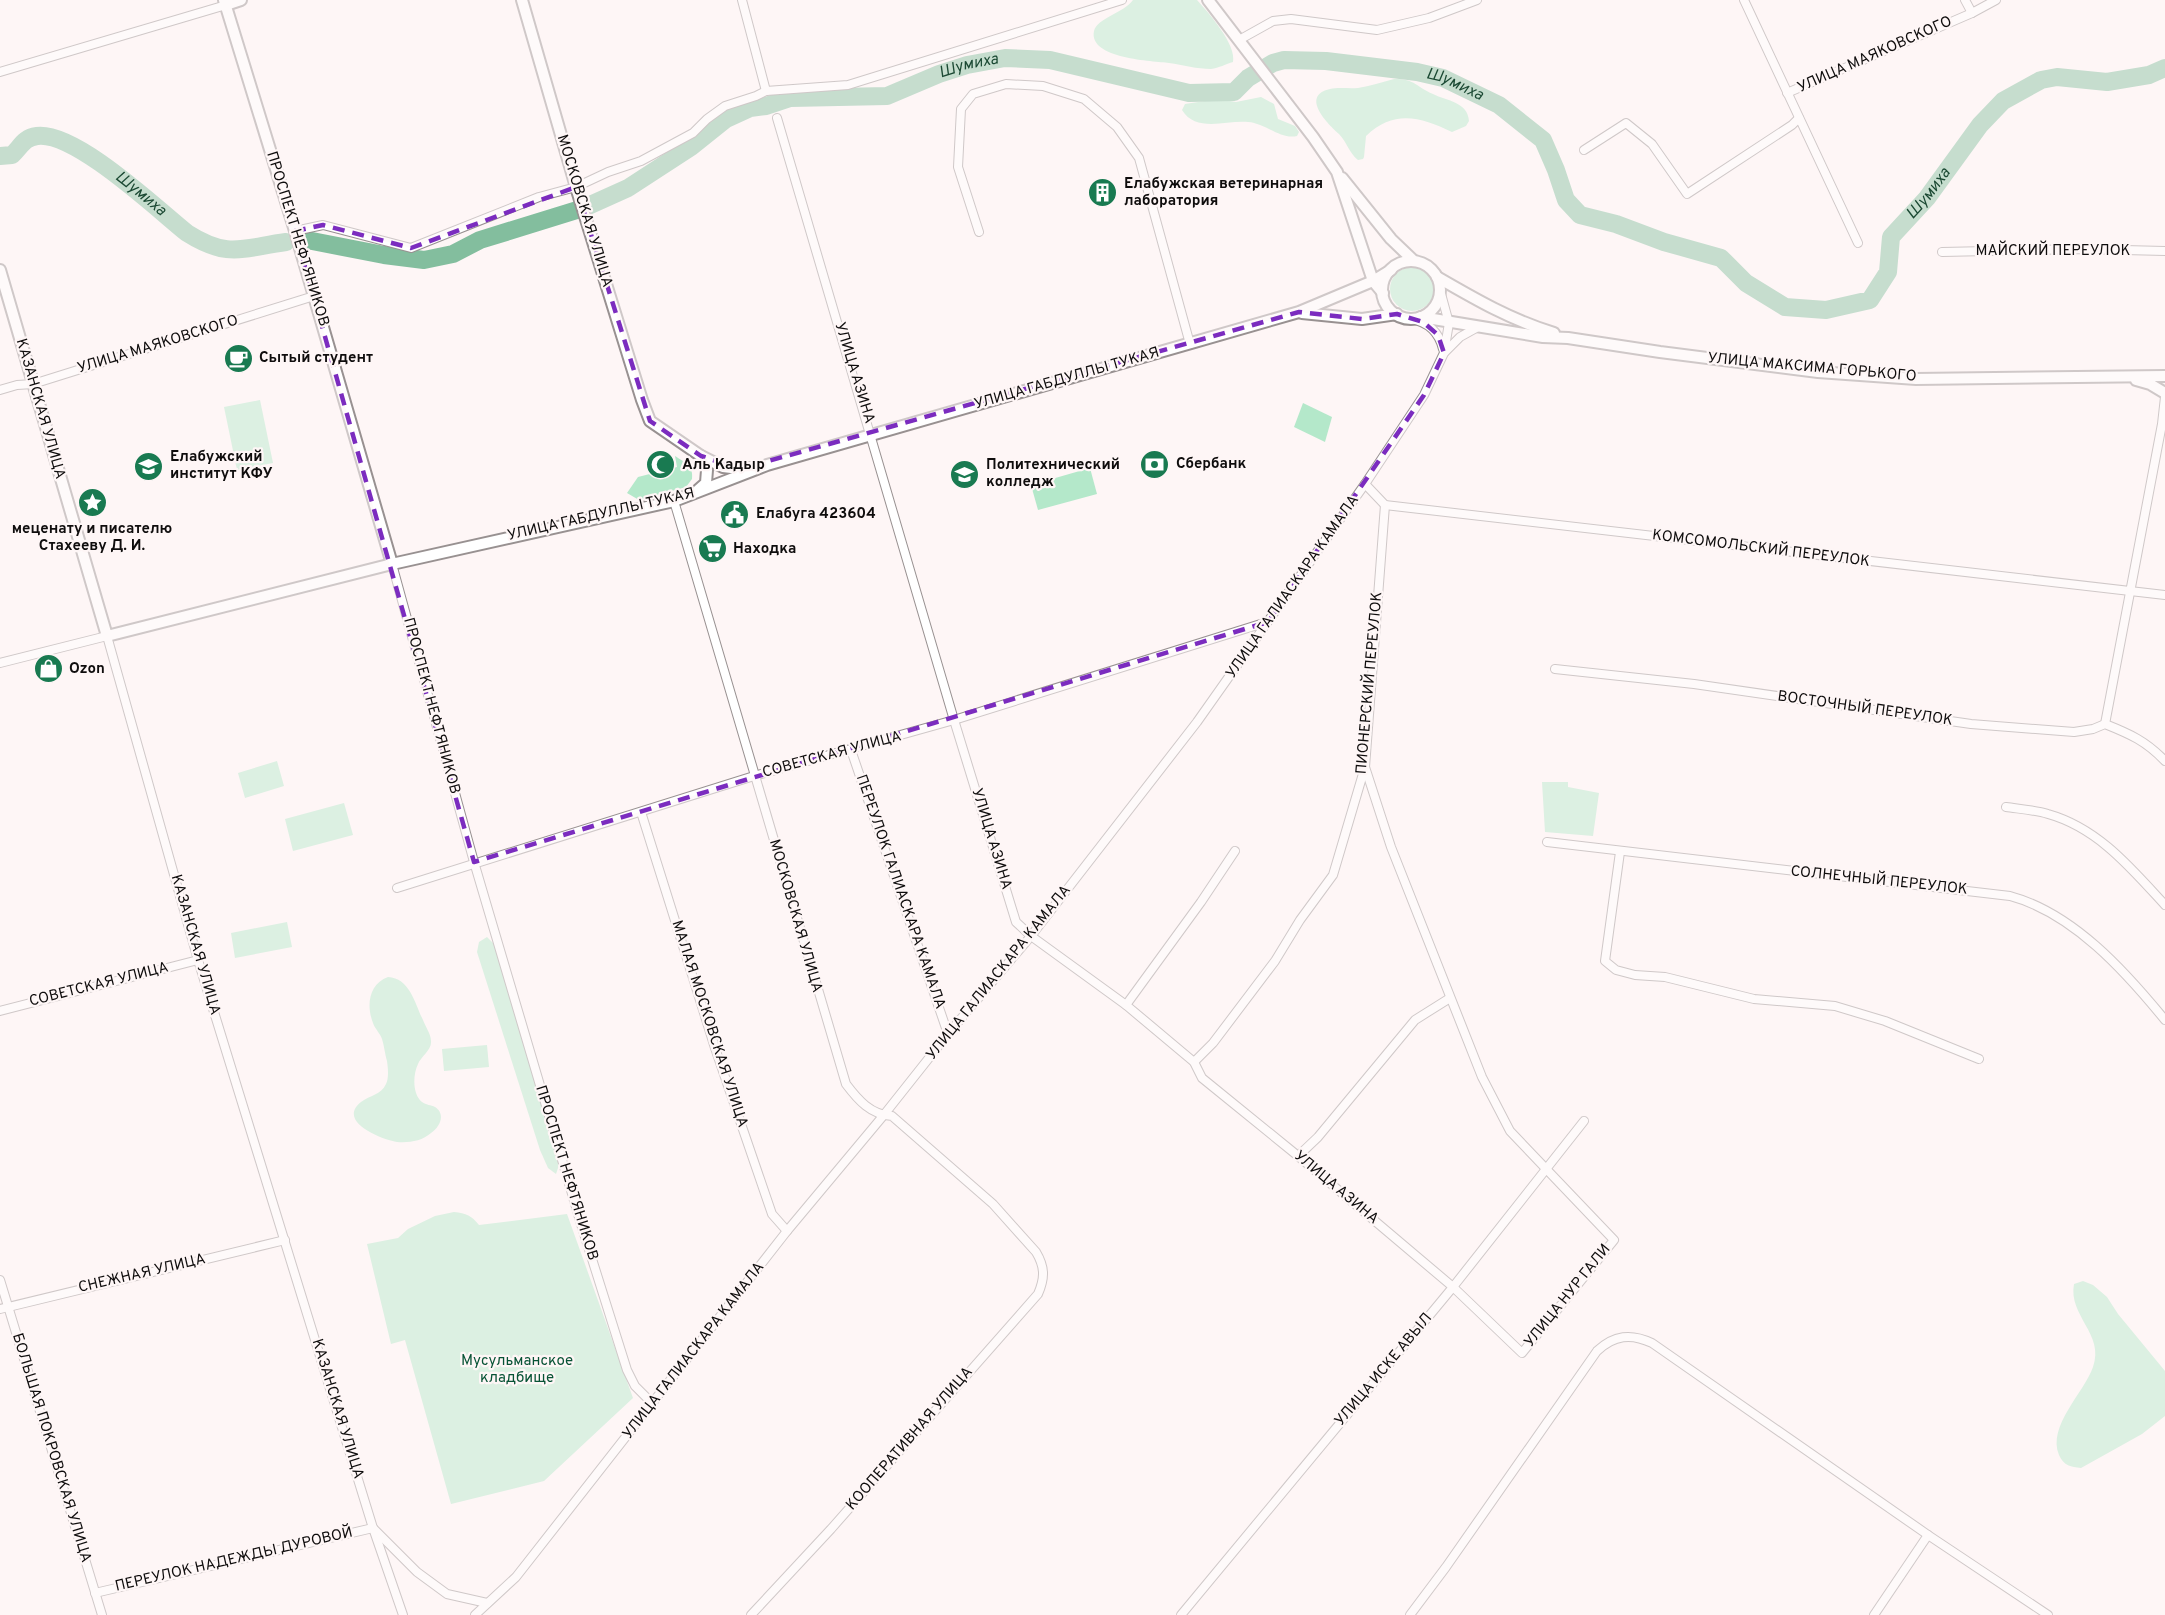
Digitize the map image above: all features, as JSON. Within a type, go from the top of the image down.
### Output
[{"type":"main road","points":[[225,2],[242,0]]},
{"type":"main road","name":"МОСКОВСКАЯ УЛИЦА","points":[[522,0],[576,187],[650,421],[701,456]]},
{"type":"main road","points":[[1208,0],[1313,137],[1337,172],[1372,281],[1383,293],[1390,309],[1397,314]]},
{"type":"main road","name":"ПРОСПЕКТ НЕФТЯНИКОВ","points":[[225,2],[296,231],[392,564]]},
{"type":"main road","name":"УЛИЦА МАКСИМА ГОРЬКОГО","points":[[1337,172],[1391,239],[1414,261],[1423,263],[1437,277],[1492,309],[1521,323],[1568,338]]},
{"type":"main road","points":[[1383,293],[1383,285],[1391,270],[1401,262],[1414,261]]},
{"type":"main road","name":"КАЗАНСКАЯ УЛИЦА","points":[[0,270],[107,636]]},
{"type":"main road","name":"УЛИЦА ГАБДУЛЛЫ ТУКАЯ","points":[[107,636],[392,564],[674,501],[767,465],[1299,312],[1372,281],[1391,270]]},
{"type":"main road","points":[[1416,318],[1434,306],[1440,290],[1437,277]]},
{"type":"main road","name":"УЛИЦА ГАБДУЛЛЫ ТУКАЯ","points":[[1299,312],[1362,319],[1397,314]]},
{"type":"main road","name":"УЛИЦА МАКСИМА ГОРЬКОГО","points":[[1397,314],[1544,338],[1568,338],[1818,372],[1916,378],[2165,376]]},
{"type":"main road","points":[[2124,376],[2150,384],[2165,395]]},
{"type":"main road","points":[[701,456],[723,467],[740,470],[767,465]]},
{"type":"main road","points":[[693,494],[706,483],[706,470],[701,456]]},
{"type":"street","points":[[742,0],[766,91]]},
{"type":"street","points":[[296,231],[323,225],[411,248],[539,197],[576,187],[608,172],[641,161],[693,133],[725,106],[766,91],[848,85],[1122,0]]},
{"type":"street","points":[[1239,40],[1273,21],[1291,19],[1377,30],[1429,18],[1477,0]]},
{"type":"street","points":[[1744,0],[1858,243]]},
{"type":"street","points":[[1965,0],[1972,13]]},
{"type":"street","name":"УЛИЦА МАЯКОВСКОГО","points":[[1787,93],[1972,13],[1996,0]]},
{"type":"street","points":[[0,72],[225,2]]},
{"type":"street","points":[[979,232],[958,167],[961,109],[974,94],[1006,84],[1043,86],[1084,99],[1117,127],[1138,158],[1190,344]]},
{"type":"street","name":"УЛИЦА АЗИНА","points":[[777,118],[872,434],[954,720],[1016,922],[1031,936],[1126,1005],[1194,1062],[1202,1078],[1453,1287],[1522,1353]]},
{"type":"street","points":[[1584,150],[1626,123],[1652,144],[1687,194],[1799,118]]},
{"type":"street","name":"МАЙСКИЙ ПЕРЕУЛОК","points":[[1942,252],[2083,249],[2165,251]]},
{"type":"street","name":"УЛИЦА ГАЛИАСКАРА КАМАЛА","points":[[475,1615],[516,1577],[787,1231],[1031,936],[1197,722],[1365,484],[1424,394],[1444,353],[1449,323],[1440,290]]},
{"type":"street","name":"УЛИЦА МАЯКОВСКОГО","points":[[0,390],[17,385],[33,384],[314,296]]},
{"type":"street","points":[[1416,318],[1434,330],[1441,340],[1444,353]]},
{"type":"street","points":[[1444,353],[1460,337],[1481,326]]},
{"type":"street","points":[[2165,395],[2160,435],[2105,724],[2134,736],[2165,760]]},
{"type":"street","points":[[1365,484],[1385,505]]},
{"type":"street","name":"МОСКОВСКАЯ УЛИЦА","points":[[674,501],[841,1072],[855,1096],[874,1112],[883,1116],[892,1116],[942,1158],[993,1204],[1036,1252]]},
{"type":"street","name":"КОМСОМОЛЬСКИЙ ПЕРЕУЛОК","points":[[1385,505],[2165,595]]},
{"type":"street","name":"ПИОНЕРСКИЙ ПЕРЕУЛОК","points":[[1194,1062],[1213,1043],[1275,961],[1300,920],[1333,875],[1365,767],[1385,505]]},
{"type":"street","name":"ПРОСПЕКТ НЕФТЯНИКОВ","points":[[392,564],[474,862],[579,1218],[627,1370],[635,1386],[653,1404]]},
{"type":"street","name":"СОВЕТСКАЯ УЛИЦА","points":[[397,888],[754,776],[954,720],[1268,622]]},
{"type":"street","name":"УЛИЦА ГАБДУЛЛЫ ТУКАЯ","points":[[0,663],[107,636]]},
{"type":"street","name":"КАЗАНСКАЯ УЛИЦА","points":[[107,636],[198,960],[373,1528],[403,1615]]},
{"type":"street","name":"ВОСТОЧНЫЙ ПЕРЕУЛОК","points":[[1555,669],[1706,686],[1971,724],[2074,732],[2093,729],[2105,724]]},
{"type":"street","name":"ПЕРЕУЛОК ГАЛИАСКАРА КАМАЛА","points":[[851,750],[948,1034]]},
{"type":"street","points":[[1365,767],[1391,847],[1482,1077],[1510,1131],[1546,1170]]},
{"type":"street","points":[[2006,807],[2048,814],[2089,832],[2105,843],[2165,905]]},
{"type":"street","name":"МАЛАЯ МОСКОВСКАЯ УЛИЦА","points":[[641,812],[715,1048],[772,1214],[787,1231]]},
{"type":"street","name":"СОЛНЕЧНЫЙ ПЕРЕУЛОК","points":[[1547,842],[2010,896],[2030,901],[2049,911],[2081,934],[2142,992],[2165,1020]]},
{"type":"street","points":[[1126,1005],[1202,902],[1235,851]]},
{"type":"street","points":[[1620,852],[1605,961],[1616,970],[1635,975],[1665,976],[1754,999],[1835,1006],[1886,1021],[1979,1059]]},
{"type":"street","name":"СОВЕТСКАЯ УЛИЦА","points":[[0,1011],[198,960]]},
{"type":"street","points":[[1298,1156],[1317,1137],[1415,1020],[1450,998]]},
{"type":"street","name":"УЛИЦА ИСКЕ АВЫЛ","points":[[1181,1615],[1453,1287],[1584,1121]]},
{"type":"street","name":"УЛИЦА НУР ГАЛИ","points":[[1522,1353],[1614,1240],[1546,1170]]},
{"type":"street","name":"СНЕЖНАЯ УЛИЦА","points":[[4,1307],[285,1240]]},
{"type":"street","name":"КООПЕРАТИВНАЯ УЛИЦА","points":[[751,1615],[831,1529],[1038,1294],[1044,1272],[1036,1252]]},
{"type":"street","name":"БОЛЬШАЯ ПОКРОВСКАЯ УЛИЦА","points":[[0,1280],[4,1307],[102,1615]]},
{"type":"street","points":[[1410,1615],[1597,1351],[1621,1337],[1641,1338],[1652,1343],[1928,1535],[2048,1615]]},
{"type":"street","points":[[373,1528],[417,1572],[447,1594],[487,1603]]},
{"type":"street","name":"ПЕРЕУЛОК НАДЕЖДЫ ДУРОВОЙ","points":[[95,1593],[373,1528]]},
{"type":"street","points":[[1874,1615],[1928,1535]]},
{"type":"highlighted area","points":[[576,187],[650,421],[701,456],[740,469],[1299,312],[1362,319],[1397,314],[1423,322],[1438,335],[1444,353],[1424,395],[1268,622],[474,862],[295,231],[323,225],[411,248]]},
{"type":"green space","points":[[1133,0],[1197,0],[1226,38],[1231,47],[1233,62],[1211,69],[1200,68],[1124,57],[1101,48],[1095,40],[1096,26]]},
{"type":"green space","points":[[1394,79],[1412,82],[1456,103],[1465,110],[1469,121],[1466,126],[1452,132],[1429,122],[1408,118],[1387,122],[1376,127],[1366,136],[1364,157],[1358,160],[1342,137],[1319,111],[1317,98],[1321,93],[1330,89],[1358,88]]},
{"type":"green space","points":[[1261,97],[1274,104],[1278,119],[1295,126],[1299,132],[1297,136],[1285,136],[1248,122],[1203,123],[1188,117],[1182,110],[1185,104],[1218,99],[1236,102]]},
{"type":"green space","points":[[1412,267],[1427,274],[1434,289],[1427,304],[1412,311],[1397,304],[1390,289],[1397,274]]},
{"type":"green space","points":[[260,400],[273,463],[237,470],[224,407]]},
{"type":"green space","points":[[1303,403],[1332,417],[1325,442],[1294,427]]},
{"type":"green space","points":[[675,456],[688,465],[691,471],[692,479],[686,487],[639,500],[627,493],[638,477],[677,467]]},
{"type":"green space","points":[[1090,468],[1097,494],[1038,510],[1031,485]]},
{"type":"green space","points":[[277,761],[284,786],[245,798],[238,773]]},
{"type":"green space","points":[[1542,782],[1568,782],[1568,787],[1599,793],[1593,836],[1545,832]]},
{"type":"green space","points":[[344,803],[353,835],[293,851],[285,819]]},
{"type":"green space","points":[[287,922],[292,947],[235,958],[231,933]]},
{"type":"green space","points":[[487,937],[494,944],[557,1155],[559,1165],[556,1174],[548,1168],[540,1150],[477,952],[479,942]]},
{"type":"green space","points":[[388,977],[395,978],[407,987],[431,1038],[430,1047],[416,1068],[414,1084],[419,1098],[424,1103],[435,1107],[441,1117],[437,1127],[427,1136],[411,1142],[397,1142],[373,1134],[364,1129],[354,1116],[355,1109],[361,1102],[384,1088],[387,1082],[388,1067],[381,1037],[371,1016],[370,1002],[373,990]]},
{"type":"green space","points":[[487,1045],[489,1067],[444,1071],[442,1049]]},
{"type":"green space","name":"Мусульманское кладбище","points":[[454,1212],[474,1219],[479,1225],[567,1214],[633,1398],[544,1481],[451,1504],[405,1340],[391,1344],[367,1244],[398,1238],[408,1229],[435,1216]]},
{"type":"green space","points":[[2083,1281],[2093,1285],[2107,1297],[2118,1314],[2165,1371],[2165,1416],[2142,1434],[2081,1468],[2063,1462],[2057,1444],[2062,1421],[2093,1367],[2095,1355],[2091,1335],[2076,1306],[2074,1295],[2074,1284]]},
{"type":"waterway","name":"Шумиха","points":[[588,206],[628,188],[691,147],[726,119],[750,108],[766,106],[790,98],[887,96],[939,74],[967,65],[1005,58],[1050,60],[1189,93],[1234,92],[1248,78],[1273,63],[1284,60],[1326,61],[1417,72],[1443,78],[1499,105],[1543,140],[1566,200],[1580,215],[1616,224],[1664,242],[1721,258],[1746,283],[1785,307],[1826,310],[1870,300],[1888,272],[1891,237],[1927,198],[1980,125],[2003,101],[2041,80],[2057,77],[2107,82],[2149,75],[2165,68]]},
{"type":"waterway","name":"Шумиха","points":[[0,156],[12,155],[32,137],[53,138],[93,158],[136,190],[187,233],[201,241],[235,250],[286,242]]},
{"type":"waterway","name":"Шумиха","points":[[307,240],[384,255],[424,260],[453,254],[480,240],[577,210]]},
{"type":"place","name":"Елабужская ветеринарная лаборатория","points":[[1103,193]]},
{"type":"place","name":"Сытый студент","points":[[238,358]]},
{"type":"place","name":"Сбербанк","points":[[1155,464]]},
{"type":"place","name":"Аль Кадыр","points":[[661,465]]},
{"type":"place","name":"Елабужский институт КФУ","points":[[149,466]]},
{"type":"place","name":"Политехнический колледж","points":[[965,474]]},
{"type":"place","name":"меценату и писателю Стахееву Д. И.","points":[[92,502]]},
{"type":"place","name":"Елабуга 423604","points":[[735,514]]},
{"type":"place","name":"Находка","points":[[712,549]]},
{"type":"place","name":"Ozon","points":[[48,669]]}]
